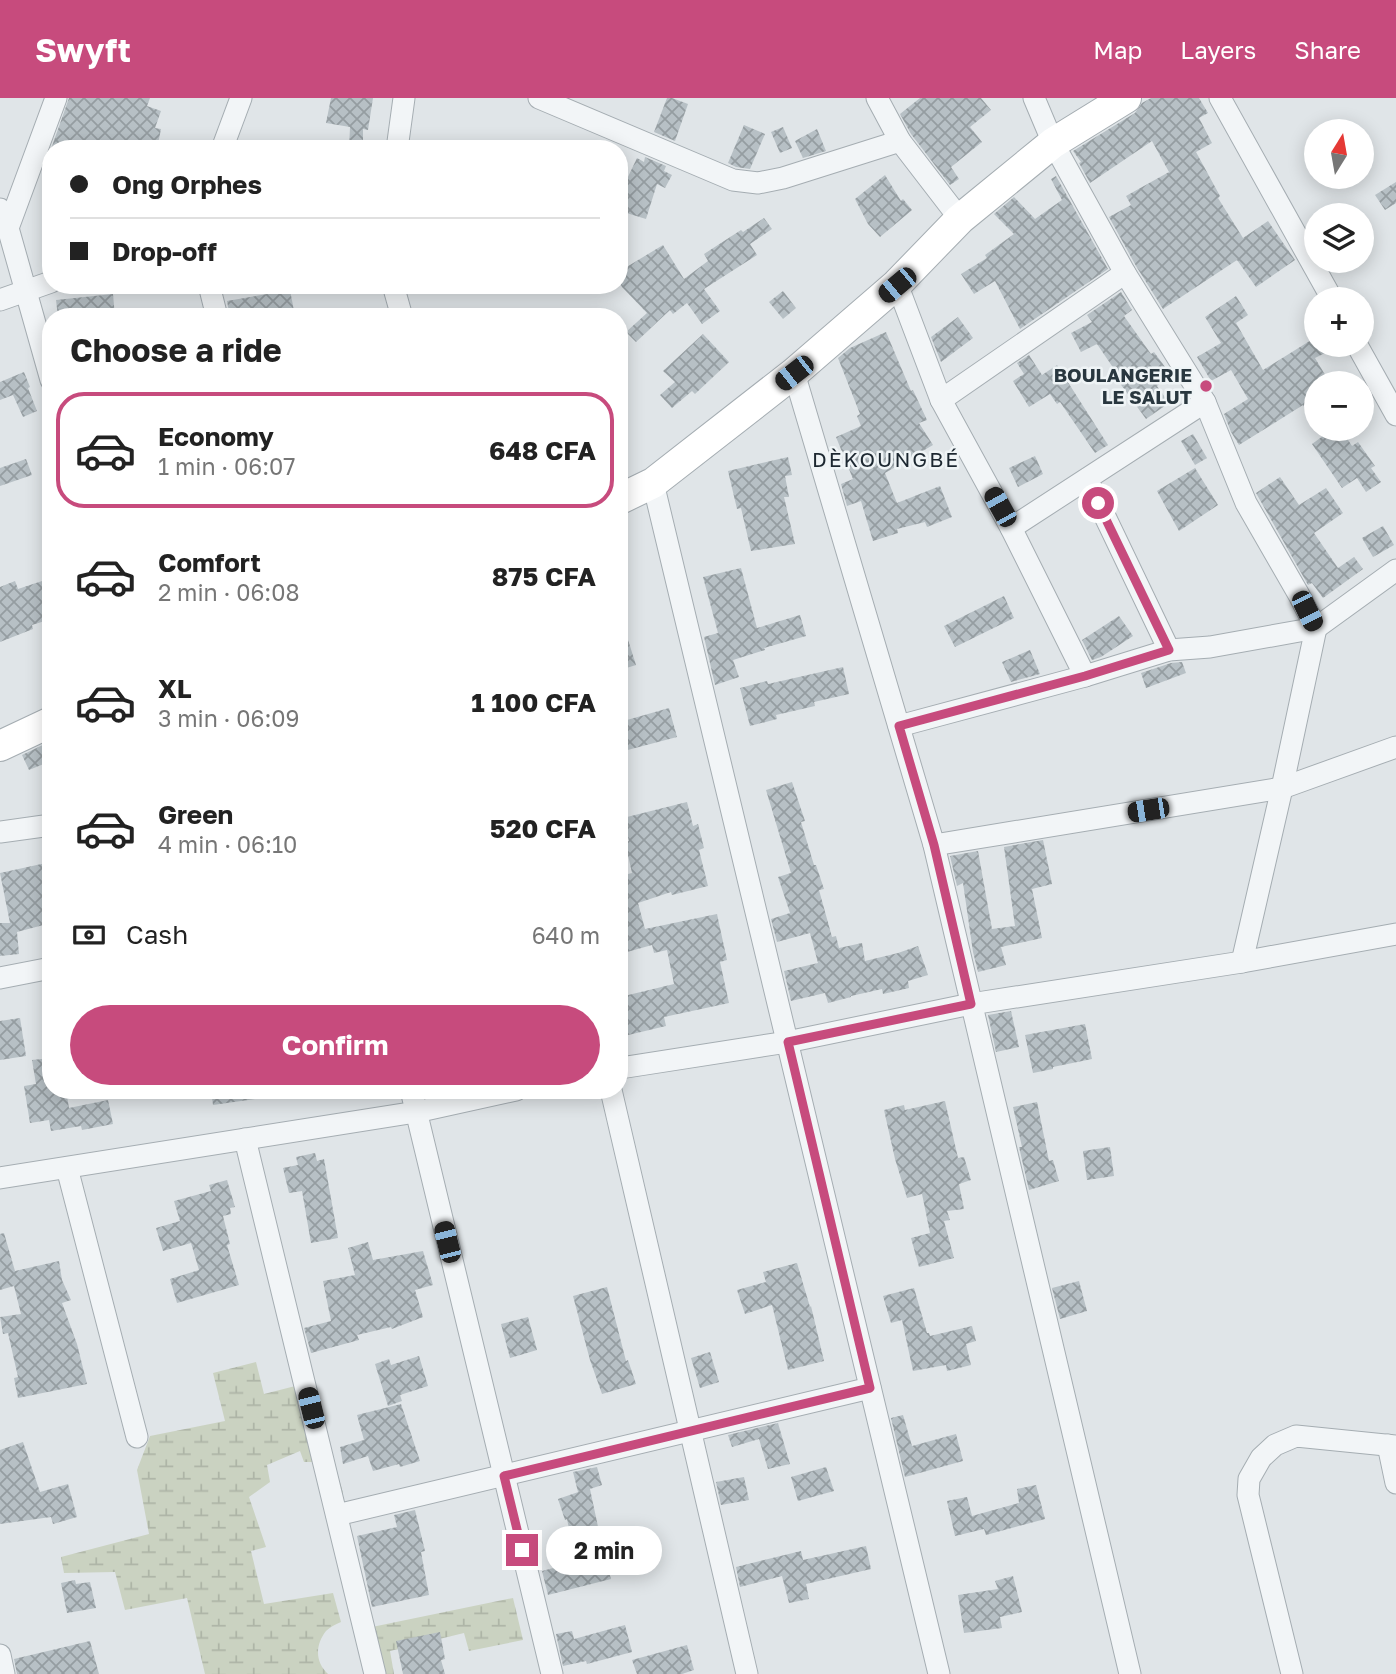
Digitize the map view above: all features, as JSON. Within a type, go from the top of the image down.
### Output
[{"type":"street","points":[[42,348],[4,219],[56,98]]},
{"type":"street","points":[[225,140],[241,98]]},
{"type":"street","points":[[398,140],[404,98]]},
{"type":"street","points":[[539,98],[733,180],[758,183],[783,178],[900,141]]},
{"type":"street","points":[[1034,98],[1053,143],[1125,272],[1205,402],[1246,503],[1316,628],[1242,962]]},
{"type":"street","points":[[628,495],[653,483],[794,373],[897,285],[960,219],[1053,143],[1126,98]]},
{"type":"street","points":[[1220,98],[1325,287]]},
{"type":"street","points":[[875,101],[900,141],[960,219]]},
{"type":"street","points":[[941,400],[1125,272]]},
{"type":"street","points":[[897,285],[941,400],[1012,528],[1085,676]]},
{"type":"street","points":[[0,300],[42,286]]},
{"type":"street","points":[[1364,357],[1396,415]]},
{"type":"street","points":[[794,373],[934,845],[1130,1674]]},
{"type":"street","points":[[1012,528],[1205,402]]},
{"type":"street","points":[[1087,479],[1169,650]]},
{"type":"street","points":[[653,483],[939,1674]]},
{"type":"street","points":[[899,726],[1085,676],[1169,650],[1210,647],[1316,628],[1396,570]]},
{"type":"street","points":[[0,746],[42,726]]},
{"type":"street","points":[[934,845],[1282,788],[1396,747]]},
{"type":"street","points":[[0,832],[42,826]]},
{"type":"street","points":[[628,1067],[788,1042],[971,1004],[1242,962],[1396,934]]},
{"type":"street","points":[[0,978],[42,970]]},
{"type":"street","points":[[413,1099],[552,1674]]},
{"type":"street","points":[[0,1178],[416,1112],[475,1099]]},
{"type":"street","points":[[613,1099],[747,1674]]},
{"type":"street","points":[[245,1139],[376,1674]]},
{"type":"street","points":[[67,1167],[137,1437]]},
{"type":"street","points":[[337,1516],[870,1388]]},
{"type":"street","points":[[1292,1674],[1248,1495],[1249,1479],[1261,1458],[1275,1445],[1296,1436],[1392,1445],[1396,1483]]},
{"type":"street","points":[[0,1655],[4,1674]]},
{"type":"green space","points":[[256,1362],[264,1394],[311,1382],[343,1493],[327,1498],[316,1462],[304,1462],[300,1451],[267,1465],[270,1482],[249,1497],[266,1547],[251,1551],[264,1604],[333,1593],[341,1622],[326,1631],[318,1648],[319,1659],[328,1674],[205,1674],[187,1598],[125,1610],[115,1572],[64,1573],[61,1557],[149,1534],[137,1470],[150,1436],[225,1421],[213,1373]]},
{"type":"green space","points":[[513,1598],[523,1640],[469,1651],[464,1633],[390,1651],[394,1674],[363,1674],[380,1665],[372,1627]]},
{"type":"building","points":[[69,98],[150,98],[147,106],[161,111],[155,128],[161,129],[159,140],[54,140]]},
{"type":"building","points":[[331,98],[373,98],[368,130],[363,129],[363,140],[349,140],[350,127],[326,123]]},
{"type":"building","points":[[667,98],[688,104],[675,141],[654,132]]},
{"type":"building","points":[[920,98],[981,98],[991,110],[970,127],[982,142],[951,167],[959,179],[950,185],[911,134],[900,114]]},
{"type":"building","points":[[1151,98],[1199,98],[1208,113],[1199,118],[1212,143],[1196,152],[1220,196],[1218,198],[1243,238],[1268,221],[1295,260],[1256,287],[1237,260],[1163,309],[1109,217],[1131,205],[1126,196],[1169,172],[1152,141],[1090,183],[1073,151],[1135,113],[1142,103]]},
{"type":"building","points":[[744,125],[765,134],[750,169],[728,163]]},
{"type":"building","points":[[783,127],[792,148],[780,153],[771,132]]},
{"type":"building","points":[[817,129],[826,151],[803,158],[795,141]]},
{"type":"building","points":[[645,157],[666,166],[664,171],[672,175],[665,188],[657,184],[646,219],[628,213],[628,177],[637,158],[644,162]]},
{"type":"building","points":[[885,175],[901,201],[903,199],[912,210],[880,237],[868,224],[855,199]]},
{"type":"building","points":[[1056,176],[1108,269],[1020,329],[995,281],[974,294],[961,274],[987,258],[985,255],[1014,234],[994,214],[1014,197],[1035,219],[1062,200],[1051,179]]},
{"type":"building","points":[[1396,182],[1396,203],[1385,210],[1375,195]]},
{"type":"building","points":[[764,218],[772,229],[750,244],[757,255],[704,289],[720,311],[702,324],[687,303],[673,314],[670,310],[636,342],[628,334],[628,330],[647,313],[628,293],[628,266],[663,245],[684,279],[708,261],[704,254],[741,230],[743,232]]},
{"type":"building","points":[[783,291],[796,308],[783,319],[769,302]]},
{"type":"building","points":[[1121,292],[1132,310],[1124,316],[1151,354],[1154,352],[1171,375],[1157,386],[1169,403],[1146,419],[1111,371],[1114,369],[1097,344],[1081,352],[1071,333],[1092,322],[1087,315]]},
{"type":"building","points":[[113,294],[114,308],[57,308],[56,300]]},
{"type":"building","points":[[267,294],[291,294],[293,308],[228,308],[227,301]]},
{"type":"building","points":[[1236,296],[1248,315],[1236,323],[1263,370],[1304,344],[1304,357],[1317,357],[1315,358],[1323,371],[1304,371],[1304,407],[1239,445],[1224,414],[1248,399],[1231,370],[1211,381],[1197,357],[1221,343],[1205,317]]},
{"type":"building","points":[[958,317],[973,338],[941,362],[931,337]]},
{"type":"building","points":[[886,332],[911,391],[913,390],[927,420],[919,423],[933,445],[885,473],[897,503],[940,486],[952,517],[927,527],[925,522],[897,529],[898,533],[873,541],[861,501],[847,506],[841,484],[853,479],[836,437],[861,426],[857,416],[860,414],[838,358],[850,348]]},
{"type":"building","points":[[703,334],[729,362],[695,394],[692,391],[672,408],[660,395],[675,382],[663,371]]},
{"type":"building","points":[[1029,355],[1042,375],[1057,365],[1108,445],[1095,453],[1060,402],[1057,404],[1050,394],[1029,407],[1013,381],[1024,374],[1017,363]]},
{"type":"building","points":[[24,372],[37,411],[23,417],[13,395],[0,400],[0,382]]},
{"type":"building","points":[[1193,434],[1207,458],[1195,465],[1181,441]]},
{"type":"building","points":[[1316,441],[1349,441],[1352,446],[1358,442],[1375,466],[1371,468],[1381,482],[1366,492],[1357,478],[1342,488],[1312,444]]},
{"type":"building","points":[[1035,456],[1043,474],[1018,487],[1009,468]]},
{"type":"building","points":[[788,457],[792,475],[785,476],[789,497],[784,497],[795,544],[751,551],[741,508],[737,509],[728,471]]},
{"type":"building","points":[[26,459],[32,475],[0,486],[0,468]]},
{"type":"building","points":[[1195,468],[1218,505],[1179,531],[1157,491]]},
{"type":"building","points":[[1280,477],[1299,505],[1326,488],[1343,513],[1314,533],[1338,568],[1354,557],[1363,569],[1323,598],[1312,583],[1308,585],[1256,493]]},
{"type":"building","points":[[1383,526],[1394,545],[1373,557],[1362,538]]},
{"type":"building","points":[[741,568],[757,628],[800,615],[806,636],[733,660],[739,677],[715,685],[704,637],[718,633],[703,577]]},
{"type":"building","points":[[15,581],[18,589],[42,581],[42,622],[32,625],[33,629],[0,642],[0,587]]},
{"type":"building","points":[[1004,596],[1014,618],[955,647],[944,626]]},
{"type":"building","points":[[1119,616],[1133,636],[1092,660],[1082,640]]},
{"type":"building","points":[[628,640],[636,665],[628,668]]},
{"type":"building","points":[[1030,650],[1040,674],[1011,682],[1002,662]]},
{"type":"building","points":[[1182,662],[1186,673],[1146,688],[1141,673]]},
{"type":"building","points":[[843,667],[849,694],[814,702],[815,706],[776,715],[777,719],[750,726],[740,688]]},
{"type":"building","points":[[669,708],[677,737],[628,750],[628,720]]},
{"type":"building","points":[[42,745],[42,765],[29,770],[22,755]]},
{"type":"building","points":[[792,782],[805,821],[801,822],[824,889],[819,890],[832,937],[836,936],[839,948],[862,943],[865,961],[918,946],[928,975],[908,981],[909,988],[883,994],[882,989],[828,1003],[825,993],[791,1001],[784,971],[818,963],[810,933],[777,942],[771,919],[790,913],[778,877],[791,873],[766,790]]},
{"type":"building","points":[[687,802],[693,826],[698,824],[704,848],[699,850],[708,886],[672,895],[671,892],[638,903],[645,929],[717,914],[727,960],[720,962],[729,1003],[664,1017],[666,1026],[628,1035],[628,995],[674,984],[667,950],[654,953],[652,945],[628,952],[628,874],[632,873],[628,855],[628,817]]},
{"type":"building","points":[[1043,840],[1052,884],[1032,889],[1042,938],[1001,947],[1006,965],[978,972],[963,883],[957,886],[950,856],[978,851],[992,929],[1015,926],[1004,847]]},
{"type":"building","points":[[42,864],[42,925],[17,932],[19,954],[0,956],[0,923],[10,923],[0,873]]},
{"type":"building","points":[[1011,1011],[1019,1047],[996,1052],[988,1015]]},
{"type":"building","points":[[20,1018],[26,1056],[0,1060],[0,1021]]},
{"type":"building","points":[[1085,1024],[1092,1059],[1033,1073],[1025,1035]]},
{"type":"building","points":[[42,1059],[42,1099],[68,1099],[69,1108],[108,1100],[113,1124],[82,1130],[81,1126],[51,1131],[49,1120],[30,1123],[24,1086],[36,1084],[32,1060]]},
{"type":"building","points":[[212,1099],[255,1099],[213,1105]]},
{"type":"building","points":[[945,1101],[958,1158],[964,1157],[971,1180],[959,1184],[964,1209],[947,1211],[950,1220],[944,1221],[954,1258],[919,1267],[911,1238],[930,1233],[922,1194],[907,1198],[884,1110],[904,1105],[905,1110]]},
{"type":"building","points":[[1037,1102],[1049,1161],[1053,1160],[1059,1181],[1029,1190],[1013,1107]]},
{"type":"building","points":[[1110,1147],[1114,1176],[1087,1180],[1083,1151]]},
{"type":"building","points":[[315,1153],[317,1161],[324,1159],[338,1238],[311,1243],[302,1191],[289,1193],[283,1168],[298,1165],[296,1157]]},
{"type":"building","points":[[227,1180],[235,1207],[230,1208],[231,1214],[223,1216],[230,1244],[227,1245],[239,1285],[177,1303],[170,1279],[199,1270],[191,1243],[163,1251],[156,1228],[180,1221],[174,1201],[211,1191],[209,1185]]},
{"type":"building","points":[[4,1233],[15,1271],[59,1261],[62,1280],[71,1300],[62,1303],[77,1344],[87,1384],[18,1398],[14,1378],[18,1377],[8,1333],[3,1334],[0,1317],[21,1314],[14,1286],[0,1290],[0,1234]]},
{"type":"building","points":[[368,1242],[373,1260],[423,1251],[433,1285],[415,1290],[423,1317],[392,1329],[391,1327],[357,1335],[359,1340],[311,1353],[304,1328],[331,1321],[323,1281],[355,1275],[348,1248]]},
{"type":"building","points":[[797,1263],[824,1361],[788,1370],[772,1305],[745,1314],[737,1290],[766,1282],[763,1272]]},
{"type":"building","points":[[1079,1281],[1087,1311],[1060,1319],[1052,1288]]},
{"type":"building","points":[[607,1287],[626,1361],[628,1360],[636,1384],[602,1394],[573,1296]]},
{"type":"building","points":[[914,1288],[930,1336],[972,1326],[976,1341],[966,1344],[971,1365],[947,1371],[946,1365],[913,1371],[902,1320],[891,1323],[883,1296]]},
{"type":"building","points":[[528,1317],[537,1350],[510,1358],[501,1324]]},
{"type":"building","points":[[710,1352],[719,1382],[700,1388],[691,1358]]},
{"type":"building","points":[[419,1356],[428,1386],[400,1395],[402,1401],[388,1406],[375,1364],[389,1359],[391,1365]]},
{"type":"building","points":[[401,1404],[420,1461],[373,1471],[368,1456],[343,1464],[340,1447],[364,1440],[357,1415]]},
{"type":"building","points":[[903,1415],[912,1446],[956,1434],[963,1461],[905,1477],[891,1418]]},
{"type":"building","points":[[778,1423],[790,1464],[768,1469],[759,1439],[732,1447],[728,1435]]},
{"type":"building","points":[[23,1442],[40,1492],[68,1484],[77,1517],[53,1524],[51,1517],[0,1524],[0,1450]]},
{"type":"building","points":[[597,1467],[602,1485],[590,1489],[611,1579],[548,1595],[542,1571],[576,1562],[567,1519],[565,1520],[558,1499],[587,1489],[578,1492],[573,1472]]},
{"type":"building","points":[[826,1467],[834,1491],[798,1501],[791,1477]]},
{"type":"building","points":[[744,1477],[749,1500],[721,1505],[716,1482]]},
{"type":"building","points":[[1036,1485],[1045,1519],[986,1535],[984,1529],[955,1536],[947,1501],[967,1497],[972,1516],[1019,1503],[1017,1489]]},
{"type":"building","points":[[415,1510],[425,1551],[421,1552],[429,1595],[372,1607],[357,1536],[397,1527],[394,1515]]},
{"type":"building","points":[[866,1546],[871,1569],[806,1584],[809,1599],[789,1603],[782,1576],[740,1587],[736,1567],[801,1551],[803,1560]]},
{"type":"building","points":[[1013,1576],[1022,1612],[1000,1617],[1002,1628],[964,1633],[958,1595],[998,1589],[995,1581]]},
{"type":"building","points":[[75,1580],[76,1584],[90,1582],[96,1608],[67,1613],[61,1583]]},
{"type":"building","points":[[625,1625],[632,1652],[587,1664],[586,1661],[563,1666],[556,1634],[572,1631],[574,1639]]},
{"type":"building","points":[[440,1632],[445,1659],[441,1660],[445,1674],[403,1674],[396,1641]]},
{"type":"building","points":[[90,1641],[99,1674],[17,1674],[14,1659]]},
{"type":"building","points":[[687,1645],[694,1670],[682,1674],[637,1674],[632,1660]]},
{"type":"place","name":"BOULANGERIE LE SALUT","points":[[1206,386]]},
{"type":"district","name":"DÈKOUNGBÉ","points":[[886,460]]},
{"type":"route","points":[[522,1550],[504,1476],[870,1388],[788,1042],[971,1004],[934,845],[899,726],[1085,676],[1169,650],[1098,503]]}]
